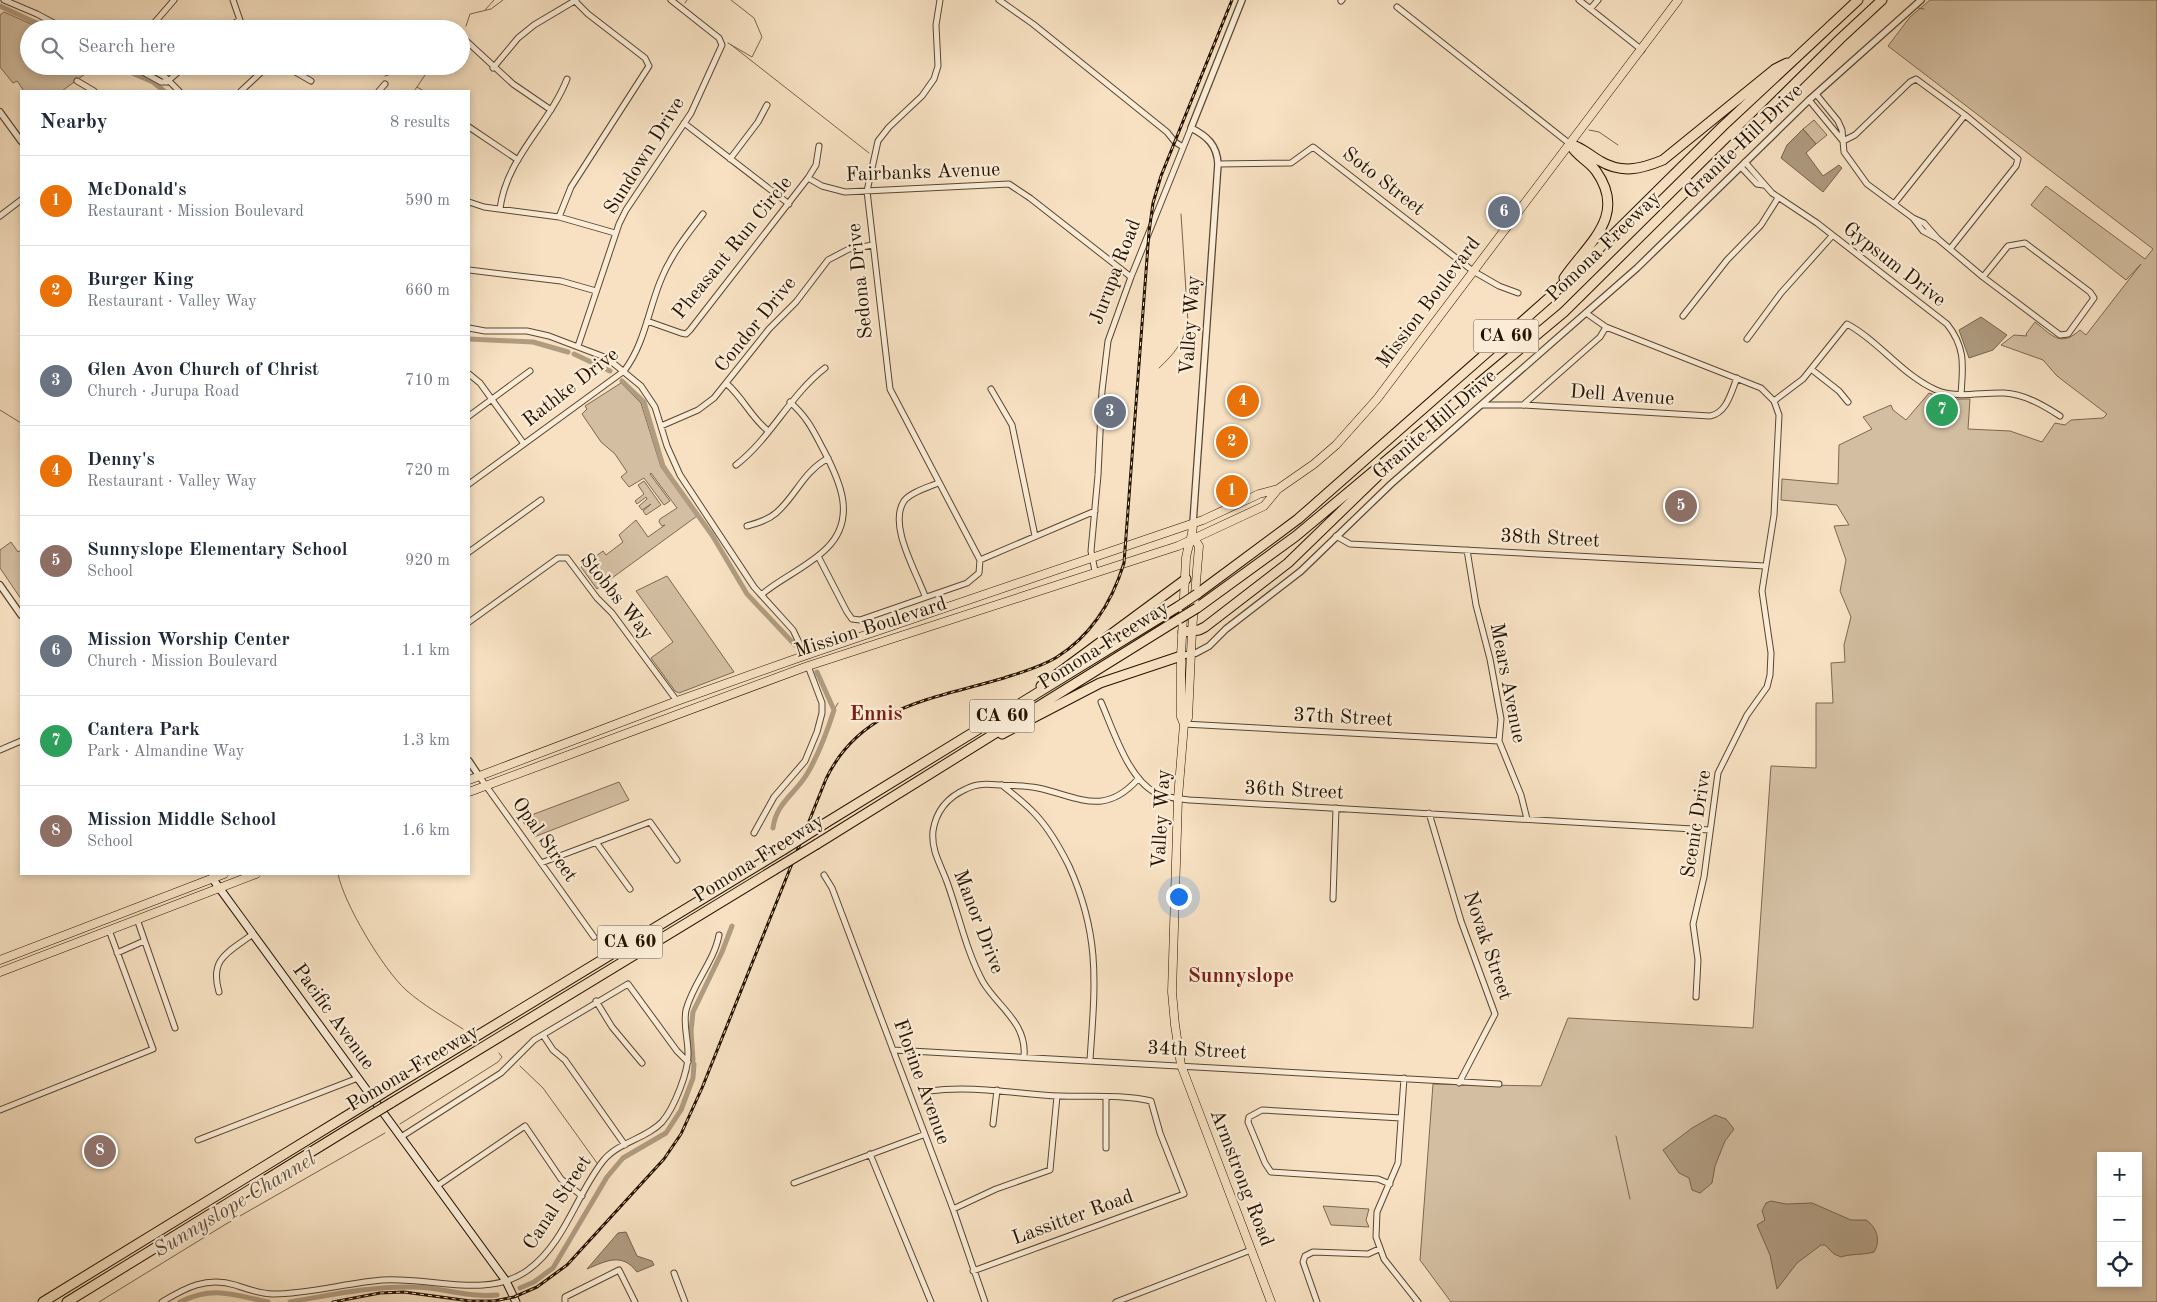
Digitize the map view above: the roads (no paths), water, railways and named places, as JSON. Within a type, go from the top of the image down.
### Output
[{"type":"highway","name":"Pomona Freeway","points":[[43,1302],[985,727],[1198,594],[1298,519],[1550,297],[1723,126],[1858,0]]},
{"type":"highway","name":"Pomona Freeway","points":[[67,1302],[817,844],[1197,608],[1296,536],[1564,312],[1840,39],[1882,0]]},
{"type":"highway","points":[[1570,144],[1580,146],[1600,161],[1619,169],[1645,168],[1663,160],[1775,68],[1796,58]]},
{"type":"highway","points":[[1550,297],[1575,262],[1598,236],[1606,219],[1608,208],[1605,187],[1600,178],[1594,169],[1574,152],[1570,144]]},
{"type":"highway","points":[[1187,632],[1205,627],[1288,563],[1426,429]]},
{"type":"highway","points":[[985,727],[1186,579]]},
{"type":"highway","points":[[987,739],[1011,731],[1100,683],[1181,656]]},
{"type":"main road","name":"Mission Boulevard","points":[[470,792],[808,666],[1178,546],[1193,537],[1264,506],[1278,489],[1314,464],[1358,423],[1678,0]]},
{"type":"main road","name":"Mission Boulevard","points":[[470,780],[677,701],[805,655],[1194,523],[1258,494],[1278,489]]},
{"type":"main road","name":"Valley Way","points":[[1184,724],[1188,718],[1191,654],[1187,632],[1186,579],[1188,548],[1193,537],[1194,523]]},
{"type":"main road","name":"Valley Way","points":[[1181,1065],[1172,992],[1178,798],[1184,724],[1181,717],[1181,656],[1187,632],[1199,546],[1193,537]]},
{"type":"main road","points":[[805,655],[808,666]]},
{"type":"main road","points":[[0,972],[253,875]]},
{"type":"main road","points":[[0,960],[210,876]]},
{"type":"main road","name":"Pacific Avenue","points":[[210,876],[506,1282],[516,1302]]},
{"type":"main road","name":"Armstrong Road","points":[[1181,1065],[1271,1302]]},
{"type":"street","points":[[4,0],[48,20]]},
{"type":"street","points":[[157,20],[174,0]]},
{"type":"street","points":[[233,0],[238,20]]},
{"type":"street","points":[[493,68],[518,38],[534,25],[575,0],[588,14],[646,58],[649,66],[571,186],[559,217]]},
{"type":"street","name":"Sundown Drive","points":[[578,346],[615,233],[626,210],[694,107],[722,41],[671,0]]},
{"type":"street","name":"Sedona Drive","points":[[940,0],[936,25],[938,66],[934,79],[922,96],[889,127],[878,141],[867,191],[888,382],[938,483],[980,560]]},
{"type":"street","points":[[999,0],[1034,24],[1167,132],[1174,142],[1183,147]]},
{"type":"street","name":"Jurupa Road","points":[[1095,572],[1091,558],[1106,353],[1113,322],[1242,0]]},
{"type":"street","points":[[1579,0],[1642,50]]},
{"type":"street","points":[[1590,9],[1598,0]]},
{"type":"street","name":"Granite Hill Drive","points":[[1181,656],[1209,646],[1226,629],[1278,591],[1391,484],[1637,268],[1808,100],[1921,0]]},
{"type":"street","points":[[1397,7],[1570,144]]},
{"type":"street","points":[[470,45],[493,68],[551,110]]},
{"type":"street","points":[[148,75],[161,82],[167,82],[174,75]]},
{"type":"street","points":[[162,75],[178,90]]},
{"type":"street","points":[[242,90],[258,75]]},
{"type":"street","points":[[301,75],[311,81]]},
{"type":"street","points":[[500,209],[506,181],[561,95],[567,79]]},
{"type":"street","points":[[1843,141],[1855,135],[1910,82],[1916,79],[1965,115],[2018,159],[2016,166],[1950,249]]},
{"type":"street","points":[[77,82],[92,90]]},
{"type":"street","points":[[380,90],[384,84]]},
{"type":"street","points":[[1816,94],[1839,124],[1844,152],[1862,178],[1913,218],[1924,231],[1938,239],[1983,277],[2060,335],[2068,334],[2094,298],[2090,292],[2025,243],[2008,246],[1983,277]]},
{"type":"street","points":[[1808,100],[1843,141]]},
{"type":"street","points":[[730,159],[753,129],[767,105]]},
{"type":"street","points":[[0,112],[20,140]]},
{"type":"street","points":[[1894,204],[1965,115]]},
{"type":"street","points":[[684,123],[788,204]]},
{"type":"street","points":[[1832,128],[1839,124]]},
{"type":"street","points":[[470,128],[518,160]]},
{"type":"street","name":"Valley Way","points":[[1191,128],[1212,142],[1217,152],[1218,164],[1194,523]]},
{"type":"street","name":"Pheasant Run Circle","points":[[647,321],[686,334],[808,178],[816,165],[819,146]]},
{"type":"street","name":"Soto Street","points":[[1218,164],[1291,163],[1314,146],[1473,271],[1499,286],[1518,293]]},
{"type":"street","name":"Gypsum Drive","points":[[1743,164],[1758,184],[1763,185],[1778,198],[1832,236],[1947,324],[1956,336],[1962,349],[1961,394]]},
{"type":"street","name":"Fairbanks Avenue","points":[[808,178],[837,192],[1008,184],[1024,193],[1131,277]]},
{"type":"street","points":[[1684,316],[1727,260],[1761,225],[1778,198]]},
{"type":"street","points":[[0,216],[20,201]]},
{"type":"street","points":[[470,202],[500,209],[559,217],[615,233]]},
{"type":"street","name":"Rathke Drive","points":[[470,483],[624,371],[638,350],[670,258],[703,214]]},
{"type":"street","points":[[1747,339],[1781,293],[1832,236]]},
{"type":"street","name":"Condor Drive","points":[[661,426],[698,410],[727,384],[769,329],[796,302],[821,267],[849,249],[873,245]]},
{"type":"street","points":[[470,270],[561,281],[596,291]]},
{"type":"street","points":[[1586,313],[1606,328],[1764,390],[1774,401],[1799,382],[1847,324],[1926,384],[1940,391],[1961,394],[2004,393],[2017,395],[2033,401],[2060,416]]},
{"type":"street","points":[[470,328],[536,333],[578,346],[607,358],[624,371],[648,396],[680,475],[761,595],[793,630],[805,655]]},
{"type":"street","points":[[1523,405],[1600,337],[1606,328]]},
{"type":"street","points":[[736,465],[750,453],[790,402],[825,368]]},
{"type":"street","points":[[1811,369],[1839,391],[1848,402]]},
{"type":"street","points":[[470,415],[530,371]]},
{"type":"street","points":[[470,375],[492,399],[524,444]]},
{"type":"street","name":"Dell Avenue","points":[[1482,405],[1523,405],[1710,416],[1720,412],[1724,407],[1737,378]]},
{"type":"street","points":[[727,384],[743,400],[754,418],[768,430]]},
{"type":"street","points":[[991,389],[1012,425],[1035,536]]},
{"type":"street","name":"Scenic Drive","points":[[1696,996],[1698,960],[1693,924],[1704,877],[1718,774],[1747,715],[1767,687],[1770,675],[1771,653],[1762,603],[1765,566],[1776,494],[1779,415],[1774,401]]},
{"type":"street","points":[[761,595],[777,582],[818,556],[837,534],[844,506],[842,491],[828,458],[805,415],[790,402]]},
{"type":"street","points":[[747,526],[763,521],[776,513],[806,475],[828,458]]},
{"type":"street","points":[[925,596],[898,529],[898,516],[904,501],[910,496],[938,483]]},
{"type":"street","points":[[470,551],[541,500]]},
{"type":"street","points":[[818,556],[852,619],[860,620],[925,596],[958,587],[972,580],[979,573],[980,560],[1095,511]]},
{"type":"street","name":"38th Street","points":[[1336,536],[1350,544],[1765,566]]},
{"type":"street","name":"Mears Avenue","points":[[1467,550],[1476,605],[1490,659],[1501,719],[1499,741],[1521,795],[1528,819]]},
{"type":"street","name":"Stobbs Way","points":[[470,621],[558,558],[567,558],[597,598],[612,613],[677,701]]},
{"type":"street","points":[[0,585],[20,614]]},
{"type":"street","points":[[754,833],[774,797],[804,761],[817,732],[822,713],[822,703],[808,666]]},
{"type":"street","points":[[1002,785],[1037,788],[1097,802],[1118,796],[1138,779],[1125,756],[1101,702]]},
{"type":"street","name":"37th Street","points":[[1184,724],[1499,741]]},
{"type":"street","points":[[0,750],[19,743]]},
{"type":"street","name":"Opal Street","points":[[470,762],[594,937]]},
{"type":"street","name":"36th Street","points":[[1138,779],[1157,793],[1178,798],[1710,830]]},
{"type":"street","name":"Manor Drive","points":[[1002,785],[974,785],[946,802],[934,828],[934,849],[978,972],[990,991],[1016,1024],[1022,1038],[1024,1056]]},
{"type":"street","points":[[1002,785],[1033,812],[1051,834],[1070,870],[1087,911],[1093,940],[1094,970],[1090,1060]]},
{"type":"street","points":[[1333,899],[1336,808]]},
{"type":"street","name":"Novak Street","points":[[1429,813],[1461,921],[1495,1014],[1459,1083]]},
{"type":"street","points":[[541,863],[650,822],[677,860]]},
{"type":"street","points":[[596,842],[630,889]]},
{"type":"street","name":"Florine Avenue","points":[[824,874],[832,888],[923,1135],[953,1209],[985,1302]]},
{"type":"street","points":[[137,919],[176,1028]]},
{"type":"street","points":[[0,1110],[153,1049],[109,930]]},
{"type":"street","points":[[219,992],[215,976],[216,966],[222,957],[253,934]]},
{"type":"street","name":"Canal Street","points":[[162,1302],[194,1285],[212,1281],[269,1294],[384,1280],[480,1285],[506,1282],[528,1270],[547,1253],[604,1159],[654,1129],[668,1113],[688,1062],[686,1013],[695,986],[717,946],[719,935]]},
{"type":"street","points":[[118,953],[144,941]]},
{"type":"street","points":[[401,1137],[500,1073],[526,1046],[596,1001],[628,984],[676,1052],[688,1062]]},
{"type":"street","points":[[596,1001],[612,1027],[642,1063]]},
{"type":"street","points":[[543,1035],[553,1050],[565,1060],[625,1145]]},
{"type":"street","name":"34th Street","points":[[893,1050],[1500,1084]]},
{"type":"street","points":[[198,1140],[358,1078]]},
{"type":"street","points":[[1404,1078],[1398,1163],[1377,1212],[1376,1237],[1384,1259],[1416,1302]]},
{"type":"street","points":[[930,1092],[948,1089],[997,1090],[1058,1096],[1106,1098],[1106,1148]]},
{"type":"street","points":[[994,1124],[997,1090]]},
{"type":"street","points":[[953,1209],[996,1189],[1050,1170],[1058,1096]]},
{"type":"street","name":"Lassitter Road","points":[[973,1271],[1184,1194],[1160,1133],[1151,1101],[1134,1096],[1106,1098]]},
{"type":"street","points":[[1390,1184],[1378,1179],[1272,1172],[1265,1162],[1248,1122],[1252,1114],[1262,1110],[1400,1118]]},
{"type":"street","points":[[437,1186],[524,1126],[561,1179],[582,1196]]},
{"type":"street","points":[[794,1183],[923,1135]]},
{"type":"street","points":[[870,1154],[932,1302]]},
{"type":"street","points":[[1317,1302],[1303,1262],[1305,1256],[1313,1252],[1368,1254],[1379,1249]]},
{"type":"street","points":[[1116,1302],[1251,1250]]},
{"type":"street","points":[[565,1299],[620,1270],[636,1302]]},
{"type":"street","points":[[674,1273],[685,1302]]},
{"type":"waterway","points":[[485,10],[494,0]]},
{"type":"waterway","points":[[468,20],[470,14],[491,9],[503,0]]},
{"type":"waterway","points":[[728,43],[752,57],[762,37],[754,18],[731,0]]},
{"type":"waterway","points":[[0,6],[30,20]]},
{"type":"waterway","points":[[1918,8],[1924,9]]},
{"type":"waterway","points":[[730,44],[869,153]]},
{"type":"waterway","points":[[137,75],[153,82],[163,90]]},
{"type":"waterway","points":[[422,90],[417,87],[425,75]]},
{"type":"waterway","points":[[1589,130],[1599,132],[1618,145]]},
{"type":"waterway","points":[[1159,368],[1178,347],[1188,322],[1181,214]]},
{"type":"waterway","points":[[470,339],[533,342],[568,352]]},
{"type":"waterway","points":[[574,354],[610,371]]},
{"type":"waterway","points":[[622,381],[644,402],[663,466],[712,535],[747,594],[795,645]]},
{"type":"waterway","name":"Sunnyslope Channel","points":[[0,410],[20,422]]},
{"type":"waterway","points":[[773,828],[782,805],[802,781],[811,766],[834,710],[817,672]]},
{"type":"waterway","points":[[834,710],[838,703]]},
{"type":"waterway","name":"Sunnyslope Channel","points":[[338,875],[356,918],[376,952],[397,980],[419,1001],[463,1029]]},
{"type":"waterway","points":[[693,1060],[691,1031],[693,1012],[722,952],[732,926]]},
{"type":"waterway","name":"Sunnyslope Channel","points":[[400,1124],[498,1062],[502,1057],[499,1053]]},
{"type":"waterway","name":"Sunnyslope Channel","points":[[520,1288],[534,1282],[553,1268],[607,1177],[623,1158],[666,1133],[681,1110],[693,1078],[694,1064]]},
{"type":"waterway","name":"Sunnyslope Channel","points":[[520,1066],[543,1088],[597,1163]]},
{"type":"waterway","name":"Sunnyslope Channel","points":[[99,1302],[226,1224],[385,1133]]},
{"type":"waterway","points":[[1616,1136],[1630,1199]]},
{"type":"waterway","points":[[290,1302],[351,1292],[398,1287],[423,1287],[476,1295],[497,1295]]},
{"type":"waterway","points":[[180,1302],[192,1297],[213,1293],[234,1294],[268,1302]]},
{"type":"railway","points":[[333,1302],[380,1293],[404,1292],[470,1301],[494,1301],[514,1297],[537,1287],[567,1265],[664,1159],[681,1134],[702,1088],[826,779],[841,755],[859,735],[879,720],[901,709],[951,692],[1018,674],[1051,661],[1081,639],[1099,616],[1107,604],[1124,563],[1149,232],[1153,203],[1161,176],[1232,0]]},
{"type":"place","name":"Mission Worship Center","points":[[1504,212]]},
{"type":"place","name":"Denny's","points":[[1243,401]]},
{"type":"place","name":"Cantera Park","points":[[1942,410]]},
{"type":"place","name":"Glen Avon Church of Christ","points":[[1110,412]]},
{"type":"place","name":"Burger King","points":[[1232,442]]},
{"type":"place","name":"McDonald's","points":[[1232,491]]},
{"type":"place","name":"Sunnyslope Elementary School","points":[[1681,506]]},
{"type":"place","name":"Mission Middle School","points":[[100,1151]]},
{"type":"district","name":"Ennis","points":[[876,714]]},
{"type":"district","name":"Sunnyslope","points":[[1241,976]]}]
